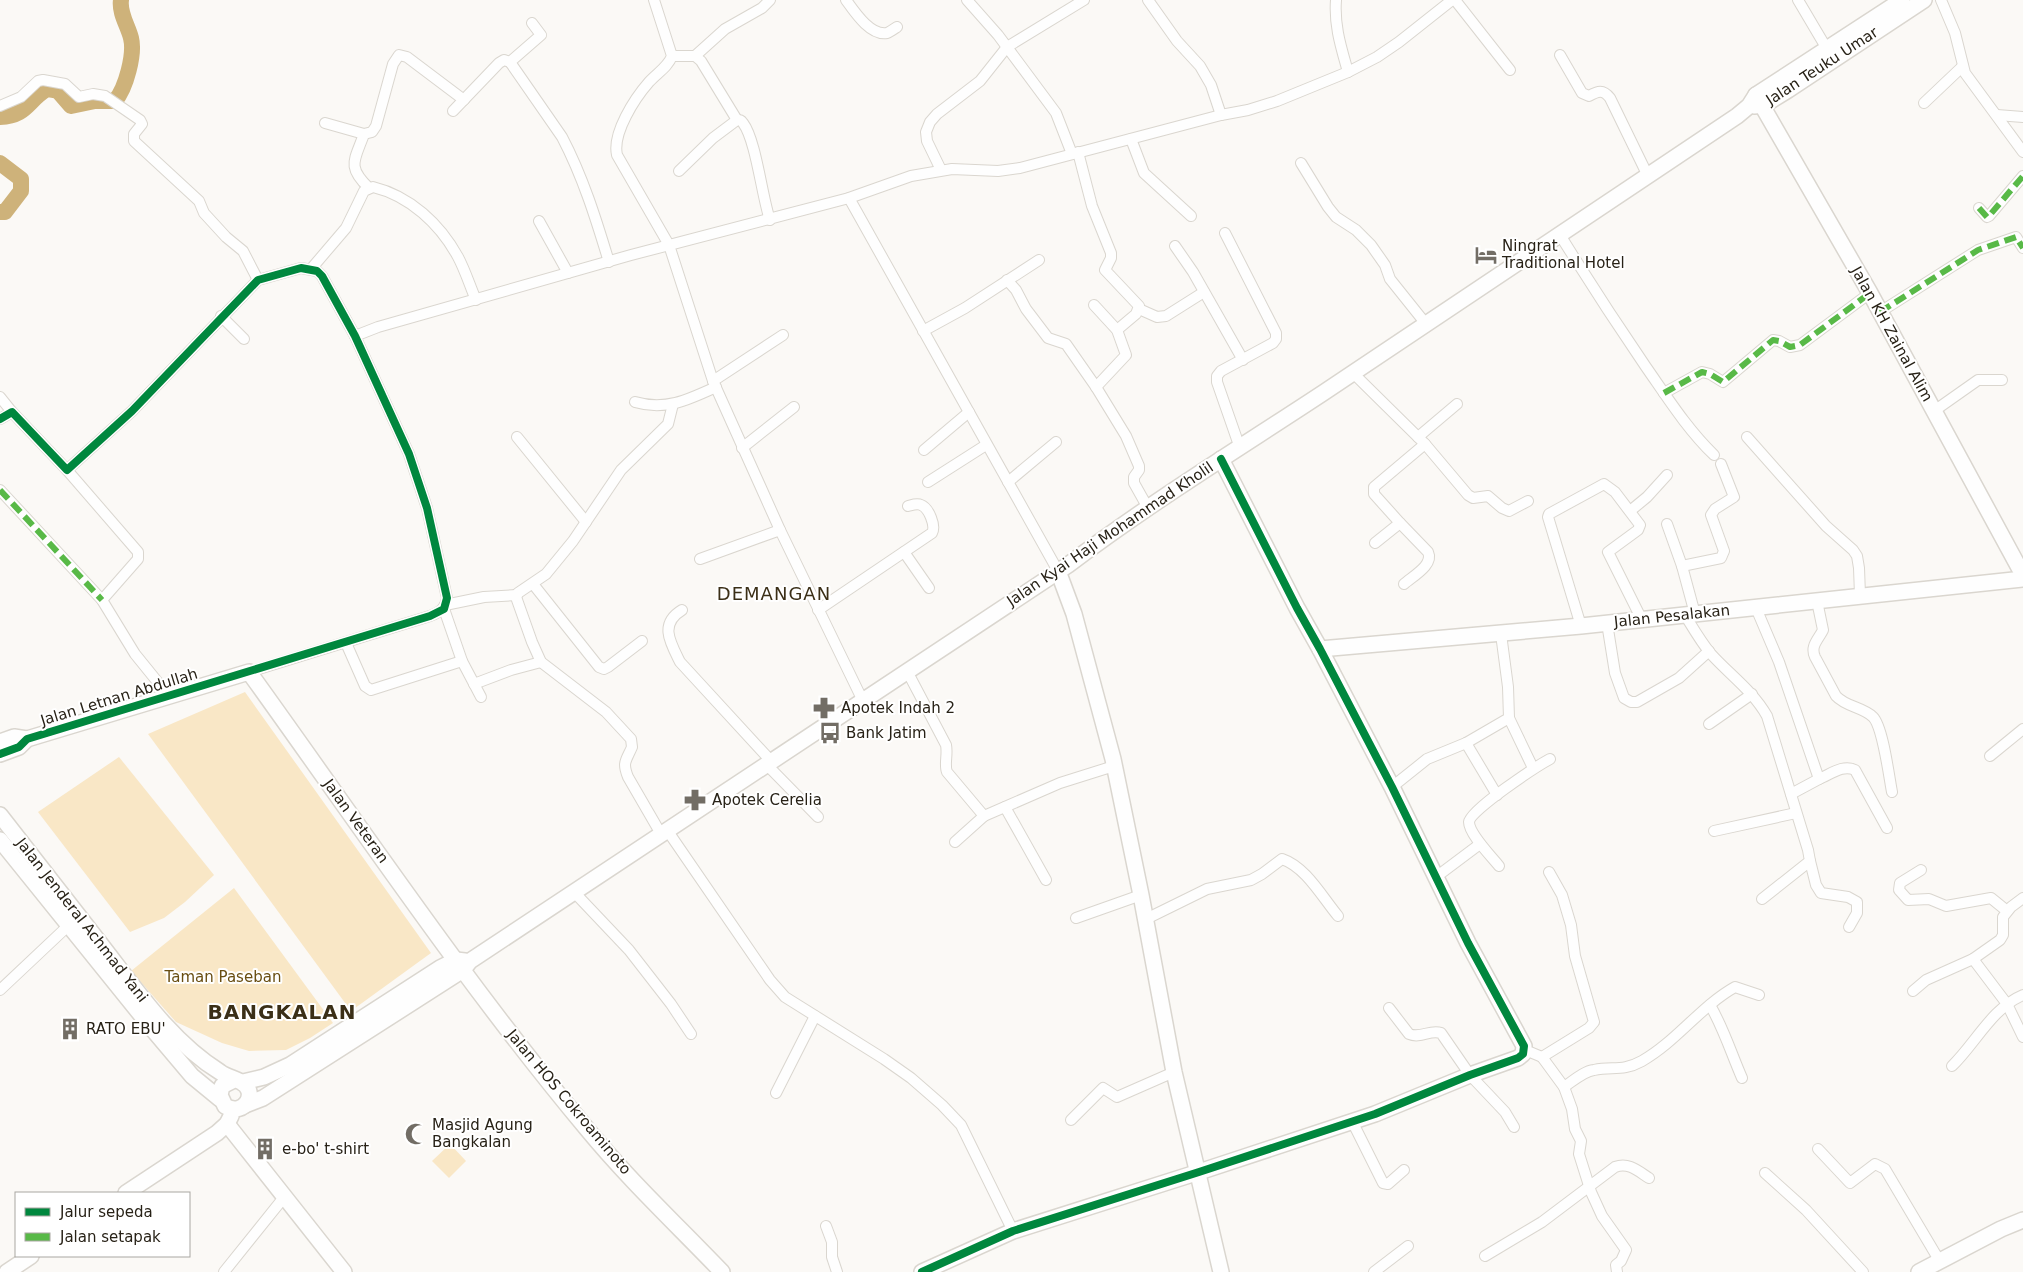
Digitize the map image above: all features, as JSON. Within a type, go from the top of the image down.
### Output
[{"type":"street","points":[[654,0],[672,56],[668,64],[637,98],[621,128],[616,142],[617,155],[669,245],[714,384],[780,530],[863,701]]},
{"type":"street","points":[[694,56],[725,29],[762,8],[770,0]]},
{"type":"street","points":[[846,0],[857,15],[872,29],[888,33],[897,27]]},
{"type":"street","points":[[967,0],[1007,47],[1056,112],[1075,153],[1110,253],[1111,258],[1105,270],[1137,302],[1139,309]]},
{"type":"street","points":[[941,170],[927,140],[926,132],[930,122],[937,114],[980,81],[1007,47],[1084,0]]},
{"type":"street","points":[[1148,0],[1177,41],[1200,66],[1211,86],[1221,114]]},
{"type":"street","points":[[1336,0],[1337,34],[1348,72]]},
{"type":"street","points":[[356,336],[378,327],[568,273],[849,198],[911,176],[941,170],[1008,170],[1221,114],[1248,110],[1348,72],[1377,57],[1454,0],[1510,70]]},
{"type":"street","points":[[1798,0],[1827,49]]},
{"type":"street","name":"Jalan Teuku Umar","points":[[1756,102],[1827,49],[1902,0]]},
{"type":"street","name":"Jalan Teuku Umar","points":[[1756,102],[1924,0]]},
{"type":"street","points":[[1941,0],[1954,33],[1968,79],[1997,114],[2023,152]]},
{"type":"street","points":[[510,62],[541,35],[532,23]]},
{"type":"street","points":[[324,123],[370,134],[374,130],[392,64],[399,55],[407,57],[464,100]]},
{"type":"street","points":[[1560,55],[1582,93],[1589,96],[1598,91],[1604,92],[1610,98],[1648,176]]},
{"type":"street","points":[[672,56],[694,56],[701,61],[737,120],[743,123],[751,142],[770,220]]},
{"type":"street","points":[[454,110],[500,63],[504,60],[510,62],[569,150],[592,207],[609,262]]},
{"type":"street","points":[[1924,103],[1963,66]]},
{"type":"street","points":[[0,106],[20,97],[38,81],[43,80],[65,84],[79,97],[96,94],[111,100],[140,120],[142,124],[134,134],[134,141],[199,201],[204,213],[226,237],[237,244],[244,252],[258,280]]},
{"type":"street","name":"Jalan Kyai Haji Mohammad Kholil","points":[[346,1037],[463,964],[769,764],[1058,571],[1221,459],[1560,235],[1756,102]]},
{"type":"street","name":"Jalan KH Zainal Alim","points":[[1756,102],[1870,293],[2023,574]]},
{"type":"street","points":[[1997,114],[2023,118]]},
{"type":"street","points":[[679,171],[713,138],[737,120]]},
{"type":"street","points":[[364,134],[355,158],[355,173],[369,188],[386,191],[409,202],[432,222],[458,257],[476,300]]},
{"type":"street","points":[[1131,139],[1144,173],[1191,216]]},
{"type":"street","points":[[1301,162],[1328,207],[1336,217],[1356,230],[1371,245],[1384,265],[1390,279],[1426,324]]},
{"type":"street","points":[[1979,208],[1987,218],[2023,176]]},
{"type":"street","points":[[311,269],[346,228],[364,191],[369,188]]},
{"type":"street","points":[[849,198],[1058,571],[1074,614],[1114,766],[1146,919],[1174,1072],[1221,1272]]},
{"type":"street","points":[[539,222],[568,273]]},
{"type":"street","points":[[1225,233],[1276,333],[1276,339],[1273,343],[1217,376],[1217,382],[1240,448]]},
{"type":"street","points":[[1560,235],[1596,293],[1664,394],[1698,438],[1714,454]]},
{"type":"street","points":[[1880,312],[1978,250],[2016,237],[2023,248]]},
{"type":"street","points":[[1174,246],[1204,292],[1243,360]]},
{"type":"street","points":[[923,331],[965,308],[1039,260]]},
{"type":"street","points":[[67,470],[132,410],[221,316],[258,280],[302,268],[311,269],[322,276],[356,336],[409,454],[422,488],[446,598],[444,607],[462,662],[481,697]]},
{"type":"street","points":[[1007,280],[1016,290],[1026,309],[1048,338],[1066,344],[1096,387],[1126,436],[1139,470],[1134,477],[1134,483],[1148,508]]},
{"type":"street","points":[[1139,309],[1157,317],[1166,316],[1204,292]]},
{"type":"street","points":[[1664,394],[1702,372],[1710,374],[1723,382],[1773,340],[1790,347],[1800,345],[1870,293]]},
{"type":"street","points":[[1094,305],[1117,330],[1126,355],[1096,387]]},
{"type":"street","points":[[1117,330],[1139,309]]},
{"type":"street","points":[[221,316],[244,340]]},
{"type":"street","points":[[634,402],[654,406],[684,402],[714,384],[784,335]]},
{"type":"street","points":[[1353,373],[1421,440],[1470,497],[1488,496],[1502,508],[1509,511],[1528,500]]},
{"type":"street","points":[[1934,411],[1978,380],[1986,378],[2002,380]]},
{"type":"street","points":[[0,397],[67,470],[139,556],[138,560],[102,600]]},
{"type":"street","points":[[249,672],[430,616],[444,607],[484,597],[517,595],[546,574],[586,522],[621,470],[668,424],[672,404]]},
{"type":"street","points":[[1404,584],[1428,562],[1430,557],[1428,552],[1374,494],[1374,487],[1457,404]]},
{"type":"street","points":[[742,448],[794,407]]},
{"type":"street","points":[[0,419],[12,412]]},
{"type":"street","points":[[924,450],[969,412]]},
{"type":"street","points":[[517,437],[586,522]]},
{"type":"street","points":[[1747,437],[1826,526],[1854,550],[1859,568],[1860,595]]},
{"type":"street","points":[[1008,482],[1056,442]]},
{"type":"street","points":[[928,482],[986,445]]},
{"type":"street","points":[[1221,459],[1392,787],[1468,943],[1524,1046],[1523,1054]]},
{"type":"street","points":[[1682,566],[1721,558],[1724,555],[1711,515],[1714,509],[1734,497],[1720,464]]},
{"type":"street","points":[[1630,512],[1667,475]]},
{"type":"street","points":[[1581,626],[1548,515],[1606,484],[1630,512],[1640,528],[1610,549],[1609,555],[1641,618]]},
{"type":"street","points":[[0,490],[102,600],[135,654],[169,696]]},
{"type":"street","points":[[818,610],[929,536],[934,530],[934,526],[922,505],[908,506]]},
{"type":"street","points":[[1375,543],[1400,523]]},
{"type":"street","points":[[1667,524],[1682,566],[1690,614],[1709,651],[1752,694],[1767,716],[1816,885],[1821,893],[1848,897],[1856,902],[1857,913],[1849,927]]},
{"type":"street","points":[[700,559],[780,530]]},
{"type":"street","points":[[904,552],[929,588]]},
{"type":"street","name":"Jalan Pesalakan","points":[[1320,648],[1501,634],[2023,579]]},
{"type":"street","points":[[533,584],[599,667],[608,667],[642,642]]},
{"type":"street","points":[[517,595],[517,600],[532,642],[541,662],[606,712],[631,740],[632,747],[624,762],[624,768],[628,777],[664,832],[770,980],[785,997],[884,1059],[911,1078],[942,1105],[961,1125],[1013,1231]]},
{"type":"street","points":[[1817,601],[1823,630],[1812,651],[1836,696],[1840,700],[1869,714],[1877,722],[1892,792]]},
{"type":"street","points":[[1756,608],[1779,662],[1819,779]]},
{"type":"street","points":[[682,610],[674,615],[668,630],[670,642],[680,662],[818,817]]},
{"type":"street","points":[[1607,623],[1616,673],[1624,698],[1631,702],[1637,702],[1679,678],[1709,651]]},
{"type":"street","points":[[1501,634],[1508,687],[1509,718],[1533,768]]},
{"type":"street","points":[[346,643],[366,686],[371,690],[462,662]]},
{"type":"street","points":[[474,684],[511,670],[541,662]]},
{"type":"street","points":[[907,671],[946,745],[948,752],[945,768],[947,772],[984,816]]},
{"type":"street","name":"Jalan Letnan Abdullah","points":[[0,742],[14,737],[27,739],[249,672]]},
{"type":"street","name":"Jalan Veteran","points":[[249,672],[463,964]]},
{"type":"street","points":[[1709,724],[1752,694]]},
{"type":"street","points":[[1392,787],[1427,759],[1466,743],[1509,718]]},
{"type":"street","points":[[1990,756],[2023,729]]},
{"type":"street","name":"Jalan Letnan Abdullah","points":[[0,754],[19,747],[27,739]]},
{"type":"street","points":[[1466,743],[1497,795]]},
{"type":"street","points":[[1499,866],[1480,844],[1469,821],[1472,816],[1497,795],[1533,768],[1550,759]]},
{"type":"street","points":[[956,842],[984,816],[1060,783],[1114,766]]},
{"type":"street","points":[[1791,794],[1842,768],[1849,767],[1855,770],[1887,828]]},
{"type":"street","points":[[1005,807],[1046,880]]},
{"type":"street","points":[[1714,831],[1796,813]]},
{"type":"street","name":"Jalan Jenderal Achmad Yani","points":[[0,815],[159,1018],[210,1065],[238,1081]]},
{"type":"street","name":"Jalan Jenderal Achmad Yani","points":[[0,840],[192,1076],[220,1099]]},
{"type":"street","points":[[1436,877],[1480,844]]},
{"type":"street","points":[[1146,919],[1207,889],[1251,880],[1282,859],[1290,862],[1302,871],[1338,916]]},
{"type":"street","points":[[1762,899],[1810,861]]},
{"type":"street","points":[[1921,870],[1900,883],[1899,890],[1908,900],[1929,899],[1946,906],[1988,898],[1994,900],[2006,911]]},
{"type":"street","points":[[1542,1057],[1589,1028],[1594,1022],[1575,956],[1571,925],[1562,894],[1549,872]]},
{"type":"street","points":[[574,892],[629,950],[671,1004],[691,1034]]},
{"type":"street","points":[[1076,918],[1141,896]]},
{"type":"street","points":[[1913,991],[1926,980],[1973,959],[2000,940],[2003,935],[2003,917],[2006,911],[2023,898]]},
{"type":"street","points":[[0,990],[69,925]]},
{"type":"street","points":[[1973,959],[2007,1004],[2023,1037]]},
{"type":"street","name":"Jalan HOS Cokroaminoto","points":[[463,964],[536,1066],[589,1131],[722,1272]]},
{"type":"street","points":[[1564,1087],[1591,1070],[1619,1070],[1642,1061],[1723,994],[1735,987],[1759,995]]},
{"type":"street","points":[[1952,1066],[1965,1054],[1992,1019],[2007,1004],[2023,995]]},
{"type":"street","points":[[1710,1005],[1724,1028],[1728,1045],[1742,1078]]},
{"type":"street","points":[[1389,1008],[1409,1034],[1419,1036],[1435,1031],[1441,1034],[1470,1075],[1505,1112],[1514,1128]]},
{"type":"street","points":[[776,1093],[815,1016]]},
{"type":"street","points":[[346,1037],[263,1098],[239,1108],[225,1106],[220,1099],[222,1086],[275,1073],[346,1037]]},
{"type":"street","points":[[922,1272],[1013,1231],[1352,1121],[1530,1052],[1542,1057],[1564,1087],[1572,1109],[1575,1129],[1580,1141],[1579,1154],[1590,1188],[1602,1216],[1626,1250],[1616,1265],[1617,1272]]},
{"type":"street","points":[[1071,1120],[1103,1088],[1117,1097],[1174,1072]]},
{"type":"street","points":[[128,1192],[217,1133],[227,1124],[239,1108],[248,1101],[249,1093],[238,1081]]},
{"type":"street","points":[[1352,1121],[1383,1183],[1388,1184],[1404,1170]]},
{"type":"street","points":[[227,1124],[344,1272]]},
{"type":"street","points":[[1818,1149],[1850,1183],[1876,1164],[1885,1169],[1939,1260]]},
{"type":"street","points":[[1485,1256],[1542,1222],[1622,1164],[1632,1167],[1649,1178]]},
{"type":"street","points":[[1764,1173],[1806,1210],[1863,1272]]},
{"type":"street","points":[[224,1272],[285,1196]]},
{"type":"street","points":[[1919,1272],[2001,1229],[2023,1220]]},
{"type":"street","points":[[826,1226],[832,1242],[832,1257],[837,1272]]},
{"type":"street","points":[[1374,1272],[1408,1246]]},
{"type":"street","points":[[7,1272],[30,1257]]},
{"type":"green space","points":[[245,692],[431,953],[351,1011],[148,734]]},
{"type":"green space","points":[[119,757],[214,875],[185,902],[164,918],[130,932],[38,812]]},
{"type":"green space","name":"Taman Paseban","points":[[234,888],[333,1023],[310,1038],[286,1050],[249,1051],[222,1043],[176,1022],[131,971]]},
{"type":"green space","points":[[450,1144],[466,1161],[449,1178],[432,1161]]},
{"type":"waterway","points":[[0,117],[16,114],[47,89],[58,91],[71,106],[95,101],[115,101],[126,80],[132,53],[131,38],[122,15],[121,0]]},
{"type":"waterway","points":[[0,163],[21,179],[21,191],[5,212],[0,212]]},
{"type":"marked path","points":[[1979,208],[1987,217],[1989,216],[2023,176]]},
{"type":"marked path","points":[[1880,312],[1978,250],[2016,237],[2023,248]]},
{"type":"marked path","points":[[1664,393],[1702,372],[1710,374],[1723,382],[1773,340],[1790,347],[1800,345],[1870,293]]},
{"type":"marked path","points":[[0,490],[102,600]]},
{"type":"cycle path","points":[[0,419],[12,412],[67,470],[132,411],[258,280],[301,268],[317,271],[322,276],[355,336],[409,454],[427,508],[447,598],[444,609],[430,616],[27,739],[19,747],[0,754]]},
{"type":"cycle path","points":[[922,1272],[1013,1231],[1375,1114],[1470,1075],[1518,1058],[1523,1054],[1524,1046],[1468,943],[1392,787],[1221,459]]},
{"type":"place","name":"Ningrat Traditional Hotel","points":[[1486,255]]},
{"type":"place","name":"Apotek Indah 2","points":[[824,708]]},
{"type":"place","name":"Bank Jatim","points":[[830,733]]},
{"type":"place","name":"Apotek Cerelia","points":[[695,800]]},
{"type":"place","name":"RATO EBU'","points":[[70,1029]]},
{"type":"place","name":"Masjid Agung Bangkalan","points":[[416,1134]]},
{"type":"place","name":"e-bo' t-shirt","points":[[265,1149]]},
{"type":"district","name":"DEMANGAN","points":[[774,594]]},
{"type":"district","name":"BANGKALAN","points":[[282,1012]]}]
